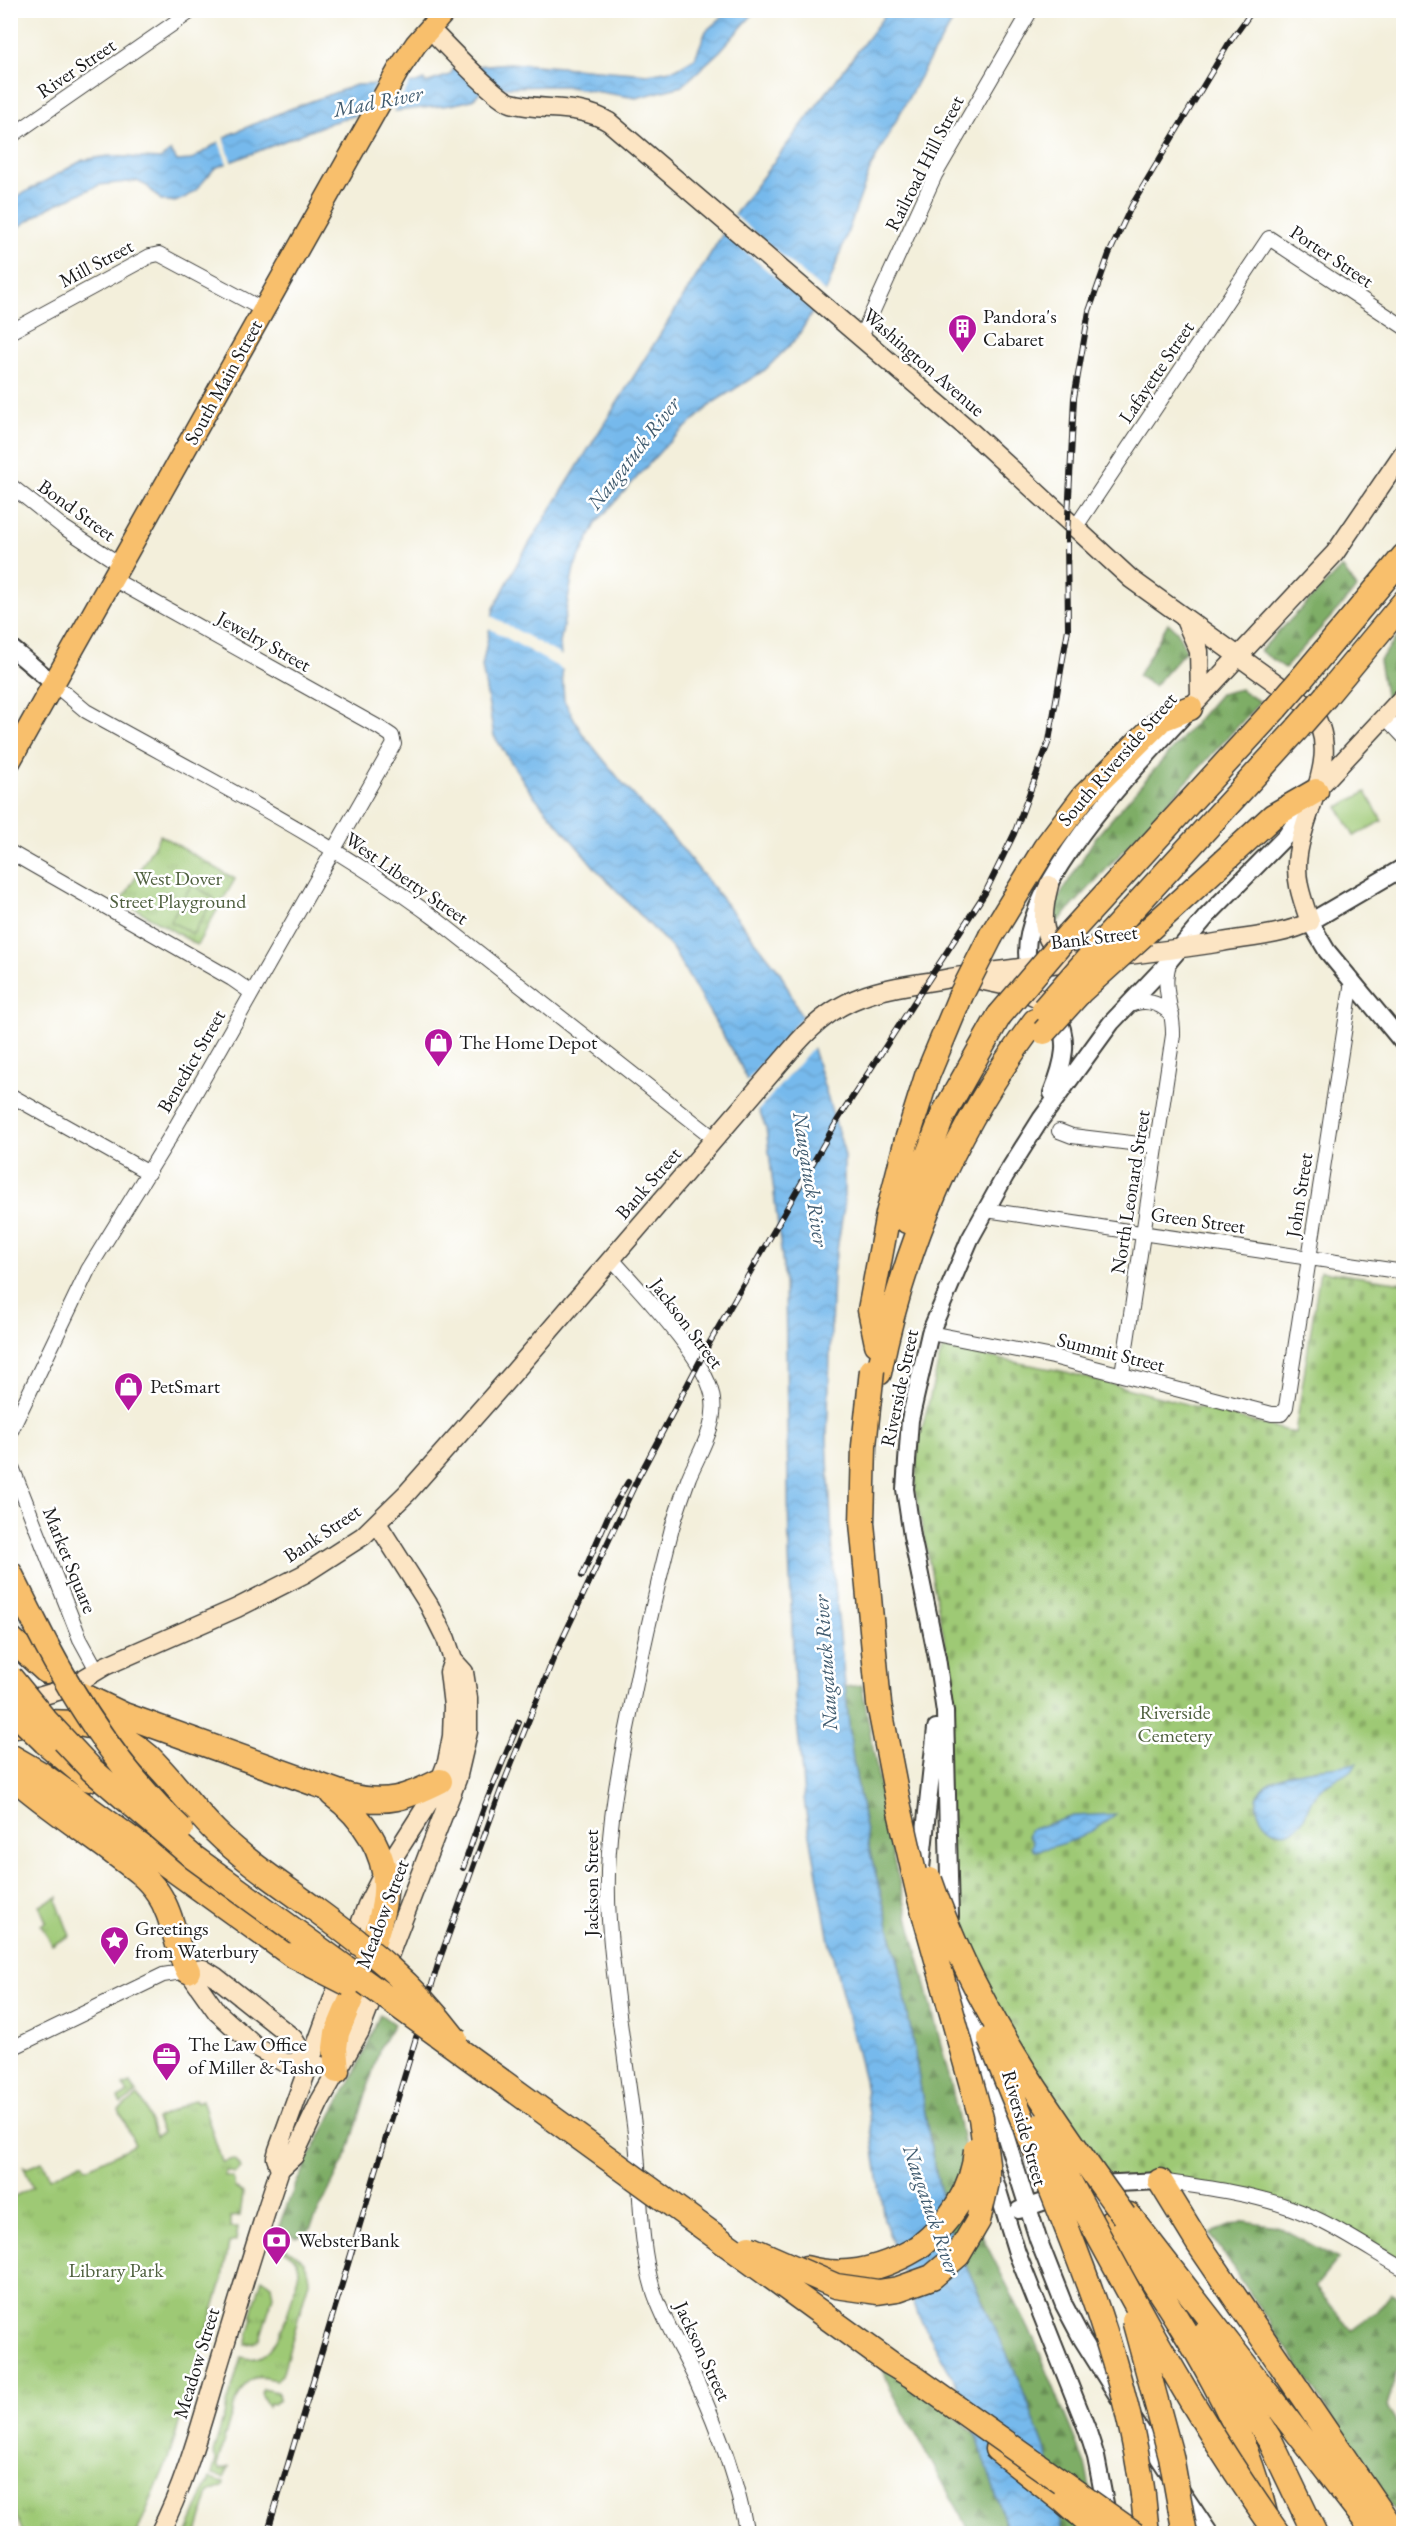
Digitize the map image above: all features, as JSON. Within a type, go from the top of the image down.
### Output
[{"type":"highway","points":[[10,1677],[62,1739],[102,1780],[170,1838],[698,2224],[812,2277],[846,2288],[878,2292],[916,2284],[932,2277],[945,2267],[969,2239],[984,2201],[987,2163],[985,2143],[974,2089],[909,1852],[879,1704],[862,1523],[864,1446],[872,1370],[904,1230],[922,1170],[943,1115],[999,1016],[1069,934],[1276,708],[1404,556]]},
{"type":"highway","points":[[698,2224],[791,2264],[813,2270],[834,2273],[871,2269],[903,2257],[933,2236],[955,2210],[971,2177],[976,2159],[975,2118],[915,1896],[894,1808],[877,1711],[866,1514],[868,1467],[879,1372],[888,1326],[912,1245],[936,1184],[966,1128],[1043,1019],[1107,937],[1298,728],[1404,602]]},
{"type":"highway","points":[[877,1344],[870,1310],[888,1214],[906,1143],[927,1076],[960,987],[1045,848],[1084,796],[1162,719],[1195,702]]},
{"type":"highway","points":[[1043,1019],[1081,991],[1274,816],[1316,791]]},
{"type":"highway","points":[[10,1573],[67,1684],[110,1748],[149,1797],[209,1856],[233,1886]]},
{"type":"highway","points":[[870,1609],[878,1679],[894,1760],[934,1891],[950,1933],[992,2018],[1055,2121],[1246,2399],[1290,2476],[1315,2534]]},
{"type":"highway","points":[[10,1638],[46,1671],[80,1694],[124,1715],[315,1786],[349,1797],[385,1801],[407,1797],[440,1781]]},
{"type":"highway","points":[[10,1707],[45,1742],[297,1946]]},
{"type":"highway","points":[[10,1728],[34,1723],[73,1722],[91,1725],[130,1743],[147,1755],[228,1843],[366,1946],[401,1977],[434,2011],[471,2060]]},
{"type":"highway","points":[[10,1756],[297,1946],[392,2003],[1130,2534]]},
{"type":"highway","points":[[10,1774],[151,1884],[168,1911],[188,1971]]},
{"type":"highway","points":[[315,1786],[336,1798],[360,1821],[376,1847],[384,1872],[386,1891],[383,1908],[337,2033],[335,2048],[337,2071]]},
{"type":"highway","points":[[909,1852],[983,2020],[1102,2319],[1132,2425],[1147,2534]]},
{"type":"highway","points":[[983,2020],[1120,2275],[1209,2430],[1278,2534]]},
{"type":"highway","points":[[1160,2181],[1198,2243],[1396,2534]]},
{"type":"highway","points":[[1122,2217],[1219,2390],[1246,2450],[1270,2534]]},
{"type":"highway","points":[[1122,2217],[1376,2534]]},
{"type":"highway","points":[[1120,2275],[1150,2371],[1171,2456],[1185,2534]]},
{"type":"highway","points":[[890,2363],[911,2383],[1057,2495],[1102,2534]]},
{"type":"highway","points":[[890,2363],[912,2376],[1135,2534]]},
{"type":"main road","name":"South Main Street","points":[[10,761],[391,82],[416,44],[446,10]]},
{"type":"main road","name":"Washington Avenue","points":[[429,28],[495,92],[512,103],[579,110],[602,118],[968,429],[1131,579],[1302,701],[1315,715],[1322,729],[1325,749],[1297,866],[1299,890],[1310,922]]},
{"type":"main road","name":"South Riverside Street","points":[[1195,702],[1335,553],[1404,452]]},
{"type":"main road","points":[[1178,614],[1191,631],[1199,651],[1195,702]]},
{"type":"main road","points":[[1316,791],[1404,696]]},
{"type":"main road","points":[[1049,885],[1044,915],[1044,928],[1048,940],[1056,950],[1079,961]]},
{"type":"main road","name":"Bank Street","points":[[10,1707],[69,1688],[97,1670],[198,1626],[290,1582],[352,1545],[407,1493],[811,1028],[838,1007],[862,996],[888,989],[960,987],[1028,968],[1079,961],[1175,954],[1287,930],[1310,922]]},
{"type":"main road","points":[[960,987],[1017,988],[1043,1019]]},
{"type":"main road","name":"Meadow Street","points":[[159,2534],[191,2456],[280,2169],[294,2156],[317,2106],[356,2040],[448,1806],[462,1762],[468,1732],[468,1698],[464,1672],[453,1660],[443,1631],[432,1610],[377,1523]]},
{"type":"main road","name":"Meadow Street","points":[[280,2169],[276,2158],[278,2150],[308,2061],[362,1917],[384,1872],[427,1807],[440,1781],[452,1736],[453,1706],[450,1672],[453,1660]]},
{"type":"main road","points":[[308,2061],[294,2038],[211,1973],[203,1969],[188,1971],[217,2012],[248,2041],[285,2063],[308,2061],[337,2071]]},
{"type":"street","name":"River Street","points":[[10,137],[193,10]]},
{"type":"street","name":"Railroad Hill Street","points":[[861,337],[935,175],[1031,10]]},
{"type":"street","name":"Porter Street","points":[[1269,238],[1404,327]]},
{"type":"street","name":"Lafayette Street","points":[[1075,528],[1269,238]]},
{"type":"street","name":"Mill Street","points":[[10,332],[150,256],[159,254],[264,310]]},
{"type":"street","name":"Bond Street","points":[[10,485],[117,572]]},
{"type":"street","name":"Jewelry Street","points":[[117,572],[380,728],[393,738]]},
{"type":"street","points":[[10,647],[54,684]]},
{"type":"street","name":"West Liberty Street","points":[[54,684],[86,711],[334,850],[390,885],[715,1139]]},
{"type":"street","name":"South Riverside Street","points":[[1028,968],[1027,945],[1049,885],[1072,846],[1093,817],[1195,702]]},
{"type":"street","points":[[1385,717],[1404,737]]},
{"type":"street","name":"Benedict Street","points":[[17,1402],[88,1270],[149,1173],[392,748],[393,738]]},
{"type":"street","points":[[1175,954],[1207,916],[1286,836],[1316,791]]},
{"type":"street","points":[[10,852],[252,993]]},
{"type":"street","name":"Bank Street","points":[[1310,922],[1404,867]]},
{"type":"street","points":[[1310,922],[1320,942],[1404,1044]]},
{"type":"street","name":"Riverside Street","points":[[1175,954],[1099,1038],[1041,1119],[986,1210],[957,1267],[930,1333],[910,1420],[905,1489],[912,1536],[934,1639],[946,1731],[949,1900],[955,1952],[1027,2207],[1050,2272],[1082,2339],[1210,2534]]},
{"type":"street","name":"North Leonard Street","points":[[1122,1374],[1173,1035],[1172,1015],[1165,982],[1175,954]]},
{"type":"street","name":"Riverside Street","points":[[1028,968],[1043,1019],[1064,1033],[1065,1055],[1041,1119]]},
{"type":"street","name":"John Street","points":[[1281,1413],[1286,1407],[1352,981]]},
{"type":"street","points":[[1124,1009],[1134,1003],[1145,1001],[1156,1003],[1172,1015]]},
{"type":"street","points":[[10,1095],[149,1173]]},
{"type":"street","points":[[1059,1131],[1072,1136],[1156,1146]]},
{"type":"street","name":"Green Street","points":[[986,1210],[1309,1256],[1404,1272]]},
{"type":"street","name":"Jackson Street","points":[[612,1259],[684,1344],[707,1380],[713,1401],[710,1430],[689,1478],[674,1524],[634,1693],[613,1806],[607,1891],[620,2038],[635,2140],[650,2276],[662,2311],[705,2399],[723,2444],[747,2534]]},
{"type":"street","name":"Summit Street","points":[[930,1333],[1053,1357],[1272,1414],[1281,1413]]},
{"type":"street","points":[[10,1433],[17,1402]]},
{"type":"street","name":"Market Square","points":[[10,1462],[80,1639],[97,1670]]},
{"type":"street","name":"Riverside Street","points":[[941,1688],[936,1711],[932,1782],[915,1916],[1005,2214],[1037,2307],[1087,2429],[1096,2457],[1110,2534]]},
{"type":"street","points":[[10,2049],[163,1975],[188,1971]]},
{"type":"street","points":[[1005,2214],[1096,2184],[1140,2180],[1160,2181],[1254,2198],[1291,2208],[1327,2225],[1404,2269]]},
{"type":"green space","points":[[1342,567],[1357,588],[1285,668],[1260,651]]},
{"type":"green space","points":[[1168,623],[1177,631],[1186,650],[1154,686],[1138,676]]},
{"type":"green space","points":[[1403,630],[1403,676],[1386,700],[1379,661]]},
{"type":"green space","points":[[1240,689],[1260,702],[1056,924],[1055,903],[1096,837],[1220,694]]},
{"type":"green space","points":[[1366,792],[1382,821],[1354,836],[1338,807]]},
{"type":"green space","name":"West Dover Street Playground","points":[[160,835],[235,879],[197,945],[122,901]]},
{"type":"green space","points":[[192,884],[214,898],[193,934],[170,921]]},
{"type":"green space","name":"Riverside Cemetery","points":[[1320,1271],[1403,1283],[1403,2269],[1340,2232],[1239,2195],[1120,2182],[1088,2156],[1049,2111],[945,1906],[945,1712],[951,1672],[915,1492],[918,1445],[942,1348],[1062,1371],[1295,1433]]},
{"type":"green space","points":[[862,1685],[890,1845],[951,2084],[983,2238],[1035,2341],[1086,2467],[1098,2533],[1062,2533],[1047,2454],[1021,2385],[951,2233],[934,2165],[899,1964],[868,1844],[852,1754],[845,1687]]},
{"type":"green space","points":[[58,1897],[57,1902],[70,1936],[52,1945],[41,1925],[46,1922],[39,1905]]},
{"type":"green space","points":[[380,2014],[394,2024],[380,2047],[349,2150],[308,2233],[296,2237],[278,2229],[294,2188],[356,2070]]},
{"type":"green space","points":[[131,2083],[137,2093],[121,2104],[118,2098],[127,2093],[123,2086]]},
{"type":"green space","name":"Library Park","points":[[138,2096],[143,2102],[156,2136],[162,2133],[156,2119],[195,2099],[197,2102],[202,2100],[222,2162],[234,2159],[241,2168],[235,2173],[225,2171],[225,2176],[233,2178],[235,2188],[243,2193],[240,2216],[230,2217],[230,2227],[238,2227],[236,2241],[229,2243],[223,2278],[169,2457],[137,2533],[23,2533],[10,2501],[11,2198],[33,2187],[23,2166],[27,2168],[42,2162],[50,2178],[83,2162],[87,2168],[135,2145],[119,2110]]},
{"type":"green space","points":[[1244,2221],[1277,2226],[1338,2259],[1315,2287],[1352,2330],[1376,2312],[1391,2293],[1403,2299],[1403,2351],[1387,2407],[1403,2432],[1403,2524],[1210,2233]]},
{"type":"green space","points":[[275,2243],[294,2253],[303,2261],[309,2281],[282,2375],[276,2380],[261,2377],[252,2379],[240,2393],[217,2466],[220,2470],[229,2467],[224,2477],[212,2474],[216,2460],[213,2453],[241,2357],[254,2358],[265,2353],[274,2343],[282,2329],[299,2272],[297,2261],[287,2252],[273,2245]]},
{"type":"green space","points":[[262,2279],[271,2285],[273,2296],[260,2339],[246,2344],[253,2318],[251,2316]]},
{"type":"green space","points":[[876,2349],[979,2437],[1004,2519],[1006,2533],[967,2533],[966,2524],[890,2388]]},
{"type":"green space","points":[[263,2389],[278,2392],[279,2400],[273,2404],[269,2403],[268,2407],[261,2393]]},
{"type":"green space","points":[[210,2478],[224,2482],[223,2486],[209,2493],[197,2533],[187,2533]]},
{"type":"water","name":"Mad River","points":[[729,11],[756,11],[720,51],[682,86],[636,98],[563,86],[505,87],[481,91],[472,100],[451,105],[357,115],[330,123],[215,168],[196,190],[175,202],[161,200],[147,186],[137,181],[99,185],[50,207],[11,232],[11,200],[83,160],[109,156],[160,159],[171,151],[177,161],[191,160],[231,134],[287,110],[356,85],[416,83],[424,80],[425,83],[450,75],[454,68],[510,63],[648,74],[676,69],[695,58],[706,31]]},
{"type":"water","name":"Naugatuck River","points":[[888,11],[959,11],[928,62],[871,167],[828,287],[796,339],[765,370],[714,402],[665,446],[597,522],[574,568],[560,643],[564,700],[582,733],[624,785],[676,841],[780,972],[806,1026],[844,1151],[844,1207],[833,1274],[827,1438],[834,1577],[852,1754],[868,1844],[900,1969],[934,2165],[951,2233],[1021,2385],[1047,2454],[1062,2533],[1006,2533],[1004,2519],[964,2398],[919,2317],[884,2220],[864,2080],[829,1941],[805,1807],[795,1699],[789,1554],[785,1283],[766,1128],[741,1066],[672,948],[596,869],[530,791],[494,736],[482,666],[494,608],[519,560],[739,208]]},
{"type":"water","points":[[1357,1763],[1349,1772],[1327,1784],[1313,1796],[1302,1822],[1293,1830],[1284,1833],[1275,1831],[1261,1818],[1257,1808],[1257,1798],[1262,1789],[1272,1781],[1292,1773]]},
{"type":"water","points":[[1116,1814],[1087,1834],[1069,1842],[1035,1851],[1031,1847],[1033,1842],[1028,1836],[1029,1830],[1073,1816]]},
{"type":"pier","points":[[411,81],[393,113],[358,116],[377,83]]},
{"type":"pier","points":[[223,136],[232,164],[228,166],[218,139]]},
{"type":"pier","points":[[732,213],[827,294],[816,312],[721,231]]},
{"type":"pier","points":[[490,615],[564,657],[565,671],[487,627]]},
{"type":"pier","points":[[804,1015],[815,1045],[757,1112],[745,1083]]},
{"type":"railway","points":[[267,2534],[439,1961],[502,1787],[554,1657],[638,1478],[710,1342],[837,1121],[985,893],[1014,834],[1049,741],[1068,629],[1067,537],[1074,398],[1089,311],[1109,254],[1132,205],[1229,43],[1253,10]]},
{"type":"railway","points":[[582,1576],[609,1514],[628,1482]]},
{"type":"railway","points":[[463,1868],[485,1805],[519,1722]]},
{"type":"place","name":"Pandora's Cabaret","points":[[962,354]]},
{"type":"place","name":"The Home Depot","points":[[438,1068]]},
{"type":"place","name":"PetSmart","points":[[129,1412]]},
{"type":"place","name":"Greetings from Waterbury","points":[[114,1966]]},
{"type":"place","name":"The Law Office of Miller & Tasho","points":[[167,2082]]},
{"type":"place","name":"WebsterBank","points":[[277,2266]]}]
